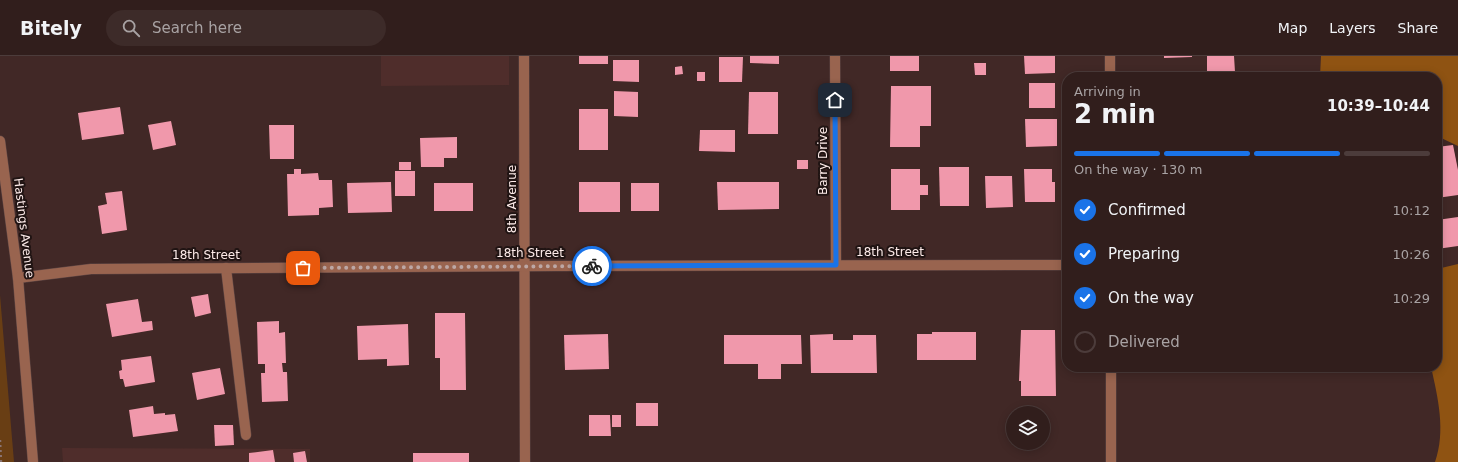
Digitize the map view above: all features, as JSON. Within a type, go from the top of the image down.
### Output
[{"type":"street","name":"8th Avenue","points":[[524,56],[525,462]]},
{"type":"street","name":"Barry Drive","points":[[835,56],[836,265]]},
{"type":"street","points":[[1110,56],[1110,72]]},
{"type":"street","name":"Hastings Avenue","points":[[0,141],[18,278],[33,462]]},
{"type":"street","name":"18th Street","points":[[18,278],[91,269],[525,266],[1062,265]]},
{"type":"street","points":[[226,268],[246,435]]},
{"type":"street","points":[[1111,372],[1111,462]]},
{"type":"path","points":[[0,440],[2,462]]},
{"type":"shaded area","points":[[381,56],[509,56],[509,85],[381,86]]},
{"type":"shaded area","points":[[1321,56],[1458,56],[1458,146],[1442,138],[1442,72],[1320,72]]},
{"type":"shaded area","points":[[1458,264],[1458,462],[1435,462],[1440,438],[1440,414],[1432,372],[1442,372],[1442,268]]},
{"type":"shaded area","points":[[0,295],[14,462],[0,462]]},
{"type":"shaded area","points":[[62,448],[310,449],[310,462],[63,462]]},
{"type":"building","points":[[579,56],[608,56],[608,64],[579,64]]},
{"type":"building","points":[[750,56],[779,56],[779,64],[750,63]]},
{"type":"building","points":[[890,56],[919,56],[919,71],[890,71]]},
{"type":"building","points":[[1024,56],[1055,56],[1055,73],[1025,74]]},
{"type":"building","points":[[1164,56],[1192,56],[1192,57],[1164,58]]},
{"type":"building","points":[[1207,56],[1234,56],[1235,72],[1207,72]]},
{"type":"building","points":[[719,57],[743,57],[742,82],[719,82]]},
{"type":"building","points":[[613,60],[639,60],[639,82],[613,81]]},
{"type":"building","points":[[974,63],[986,63],[986,75],[975,75]]},
{"type":"building","points":[[682,66],[683,74],[675,75],[675,67]]},
{"type":"building","points":[[697,72],[705,72],[705,81],[697,81]]},
{"type":"building","points":[[1029,83],[1055,83],[1055,108],[1029,108]]},
{"type":"building","points":[[891,86],[931,86],[931,126],[920,126],[920,147],[890,147]]},
{"type":"building","points":[[614,91],[638,92],[638,117],[614,116]]},
{"type":"building","points":[[749,92],[778,92],[778,134],[748,134]]},
{"type":"building","points":[[120,107],[124,134],[82,140],[78,113]]},
{"type":"building","points":[[579,109],[608,109],[608,150],[579,150]]},
{"type":"building","points":[[1025,119],[1057,119],[1057,146],[1026,147]]},
{"type":"building","points":[[171,121],[176,145],[153,150],[148,125]]},
{"type":"building","points":[[269,125],[294,125],[294,159],[270,159]]},
{"type":"building","points":[[700,130],[735,130],[735,152],[699,151]]},
{"type":"building","points":[[457,137],[457,158],[444,158],[444,167],[421,167],[420,138]]},
{"type":"building","points":[[1453,145],[1458,170],[1458,195],[1442,197],[1442,146]]},
{"type":"building","points":[[797,160],[808,160],[808,169],[797,169]]},
{"type":"building","points":[[399,162],[411,162],[411,170],[399,170]]},
{"type":"building","points":[[939,167],[969,167],[969,206],[940,206]]},
{"type":"building","points":[[294,169],[301,169],[301,174],[318,173],[319,180],[332,180],[333,207],[319,208],[319,215],[288,216],[287,174],[294,174]]},
{"type":"building","points":[[891,169],[920,169],[920,185],[928,185],[928,195],[920,195],[920,210],[891,210]]},
{"type":"building","points":[[1024,169],[1052,169],[1052,182],[1055,182],[1055,202],[1025,202]]},
{"type":"building","points":[[395,171],[415,171],[415,196],[395,196]]},
{"type":"building","points":[[985,176],[1012,176],[1013,207],[986,208]]},
{"type":"building","points":[[391,182],[392,212],[348,213],[347,183]]},
{"type":"building","points":[[579,182],[620,182],[620,212],[579,212]]},
{"type":"building","points":[[717,182],[779,182],[779,209],[718,210]]},
{"type":"building","points":[[434,183],[473,183],[473,211],[434,211]]},
{"type":"building","points":[[631,183],[659,183],[659,211],[631,211]]},
{"type":"building","points":[[122,191],[127,230],[102,234],[98,206],[107,204],[105,193]]},
{"type":"building","points":[[1458,217],[1458,246],[1442,248],[1442,219]]},
{"type":"building","points":[[208,294],[211,313],[195,317],[191,297]]},
{"type":"building","points":[[138,299],[142,322],[152,321],[153,330],[112,337],[106,304]]},
{"type":"building","points":[[435,313],[465,313],[466,390],[440,390],[440,358],[435,358]]},
{"type":"building","points":[[279,321],[279,333],[285,332],[286,363],[282,363],[283,372],[287,372],[288,401],[262,402],[261,373],[265,373],[265,364],[258,364],[257,322]]},
{"type":"building","points":[[408,324],[409,365],[387,366],[387,359],[358,360],[357,326]]},
{"type":"building","points":[[1021,330],[1055,330],[1056,396],[1021,396],[1021,381],[1019,381]]},
{"type":"building","points":[[932,332],[976,332],[976,360],[917,360],[917,334],[932,334]]},
{"type":"building","points":[[608,334],[609,369],[565,370],[564,335]]},
{"type":"building","points":[[833,334],[833,340],[853,340],[853,335],[876,335],[877,373],[811,373],[810,335]]},
{"type":"building","points":[[724,335],[801,335],[802,364],[781,364],[781,379],[758,379],[758,364],[724,364]]},
{"type":"building","points":[[151,356],[155,382],[125,387],[123,379],[120,379],[119,371],[122,370],[121,360]]},
{"type":"building","points":[[220,368],[225,394],[197,400],[192,373]]},
{"type":"building","points":[[636,403],[658,403],[658,426],[636,426]]},
{"type":"building","points":[[153,406],[154,414],[175,414],[178,431],[133,437],[129,410]]},
{"type":"building","points":[[589,415],[610,415],[611,436],[589,436]]},
{"type":"building","points":[[612,415],[621,415],[621,427],[612,427]]},
{"type":"building","points":[[214,425],[233,425],[234,445],[215,446]]},
{"type":"building","points":[[273,450],[275,462],[249,462],[249,453]]},
{"type":"building","points":[[305,451],[307,462],[294,462],[293,453]]},
{"type":"building","points":[[413,453],[469,453],[469,462],[413,462]]},
{"type":"way so far","points":[[303,268],[592,266]]},
{"type":"route","points":[[592,266],[836,265],[835,100]]}]
